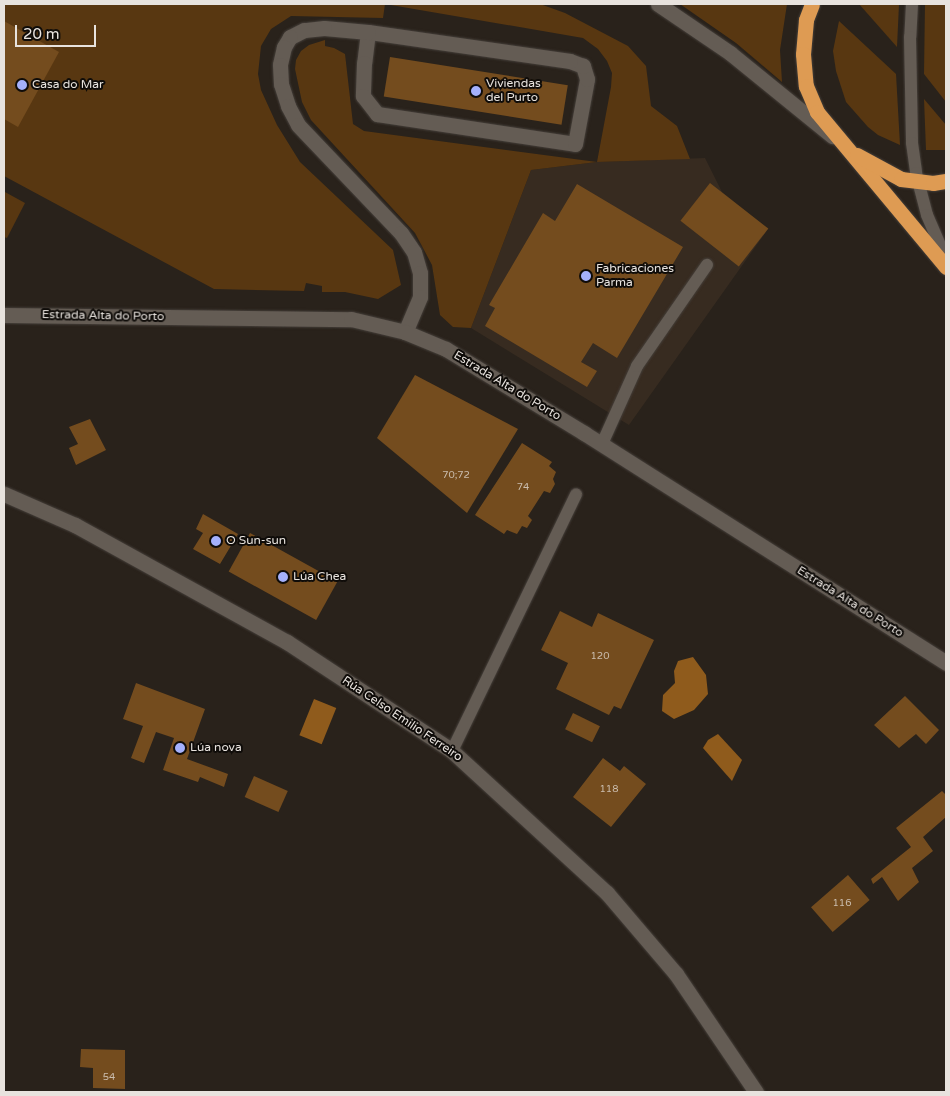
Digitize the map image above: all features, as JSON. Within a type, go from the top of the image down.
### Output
[{"type":"highway","points":[[812,4],[806,20],[803,54],[806,86],[817,112],[946,267]]},
{"type":"highway","points":[[844,146],[901,179],[933,183],[946,182]]},
{"type":"street","points":[[658,4],[730,53],[844,146]]},
{"type":"street","points":[[368,32],[364,63],[363,96],[377,114],[575,144],[587,79],[583,66],[570,61],[368,32],[324,28],[304,30],[290,37],[284,47],[280,65],[281,84],[288,106],[298,125],[401,234],[414,252],[420,274],[420,297],[405,332]]},
{"type":"street","name":"Estrada Alta do Porto","points":[[4,315],[351,319],[405,332],[446,349],[602,444],[946,662]]},
{"type":"street","name":"Rúa Celso Emilio Ferreiro","points":[[4,494],[75,526],[287,642],[452,751],[607,893],[676,974],[756,1092]]},
{"type":"lane","points":[[912,4],[910,101],[912,143],[918,181],[927,215],[946,259]]},
{"type":"lane","points":[[602,444],[637,366],[707,265]]},
{"type":"lane","points":[[452,751],[576,494]]},
{"type":"shaded area","points":[[4,4],[385,4],[383,18],[291,16],[271,29],[261,46],[258,74],[261,90],[277,125],[300,162],[393,250],[401,285],[378,299],[345,292],[322,292],[322,286],[306,283],[304,291],[214,289],[4,176]]},
{"type":"shaded area","points":[[385,4],[540,4],[565,13],[628,46],[646,66],[651,106],[677,126],[690,159],[597,162],[612,73],[607,61],[598,49],[583,38]]},
{"type":"shaded area","points":[[680,4],[787,4],[780,50],[782,82],[736,43]]},
{"type":"shaded area","points":[[859,4],[899,4],[897,47]]},
{"type":"shaded area","points":[[925,4],[946,4],[946,102],[924,74]]},
{"type":"shaded area","points":[[839,21],[896,74],[900,145],[878,135],[868,127],[846,102],[836,71],[833,51]]},
{"type":"shaded area","points":[[325,40],[325,46],[345,54],[353,124],[364,131],[597,162],[531,170],[471,328],[453,327],[440,315],[432,265],[415,233],[311,120],[302,102],[295,69],[296,60],[301,51],[309,45]]},
{"type":"shaded area","points":[[924,99],[946,125],[946,150],[926,150]]},
{"type":"shaded area","points":[[705,158],[722,192],[768,229],[629,425],[471,328],[531,170],[597,162]]},
{"type":"shaded area","points":[[5,192],[25,203],[7,238],[4,237]]},
{"type":"shaded area","points":[[693,657],[706,675],[708,694],[694,710],[674,719],[662,711],[663,695],[675,683],[674,671],[678,661]]},
{"type":"shaded area","points":[[314,699],[336,708],[322,744],[299,735]]},
{"type":"shaded area","points":[[718,734],[742,760],[732,781],[703,748],[708,740]]},
{"type":"building","name":"Casa do Mar","points":[[4,21],[59,52],[18,127],[4,119]]},
{"type":"building","name":"Viviendas del Purto","points":[[390,57],[568,85],[562,125],[384,97]]},
{"type":"building","points":[[710,183],[768,229],[739,266],[680,221]]},
{"type":"building","name":"Fabricaciones Parma","points":[[577,184],[683,247],[617,358],[593,343],[581,362],[597,371],[587,387],[485,326],[495,308],[489,305],[543,213],[555,221]]},
{"type":"building","points":[[415,375],[518,429],[467,513],[377,438]]},
{"type":"building","points":[[90,419],[106,450],[76,465],[69,448],[78,444],[69,427]]},
{"type":"building","points":[[522,443],[552,462],[549,466],[556,472],[553,479],[555,484],[550,493],[544,491],[528,516],[532,520],[527,528],[522,526],[517,534],[507,530],[504,534],[475,515]]},
{"type":"building","name":"O Sun-sun","points":[[203,514],[238,534],[220,564],[193,549],[203,533],[196,529]]},
{"type":"building","name":"Lúa Chea","points":[[250,533],[337,581],[316,620],[229,571]]},
{"type":"building","points":[[560,611],[592,627],[598,613],[654,640],[621,709],[614,706],[609,715],[556,689],[568,663],[541,650]]},
{"type":"building","points":[[136,683],[205,709],[187,759],[228,774],[224,787],[200,777],[198,782],[163,770],[174,738],[156,732],[144,763],[131,758],[143,726],[123,719]]},
{"type":"building","points":[[905,696],[939,730],[926,744],[916,734],[899,748],[874,725]]},
{"type":"building","points":[[573,713],[600,726],[592,742],[565,729]]},
{"type":"building","points":[[603,758],[620,771],[624,766],[646,784],[611,827],[573,797]]},
{"type":"building","points":[[254,776],[288,791],[278,812],[245,797]]},
{"type":"building","points":[[942,791],[946,795],[946,817],[923,837],[933,851],[912,868],[919,882],[898,901],[882,877],[873,884],[871,879],[911,847],[896,828]]},
{"type":"building","points":[[848,875],[870,900],[833,932],[811,907]]},
{"type":"building","points":[[81,1049],[125,1050],[125,1089],[93,1088],[93,1068],[80,1067]]},
{"type":"place","name":"Casa do Mar","points":[[22,85]]},
{"type":"place","name":"Viviendas del Purto","points":[[476,91]]},
{"type":"place","name":"Fabricaciones Parma","points":[[586,276]]},
{"type":"place","name":"O Sun-sun","points":[[216,541]]},
{"type":"place","name":"Lúa Chea","points":[[283,577]]},
{"type":"place","name":"Lúa nova","points":[[180,748]]}]
